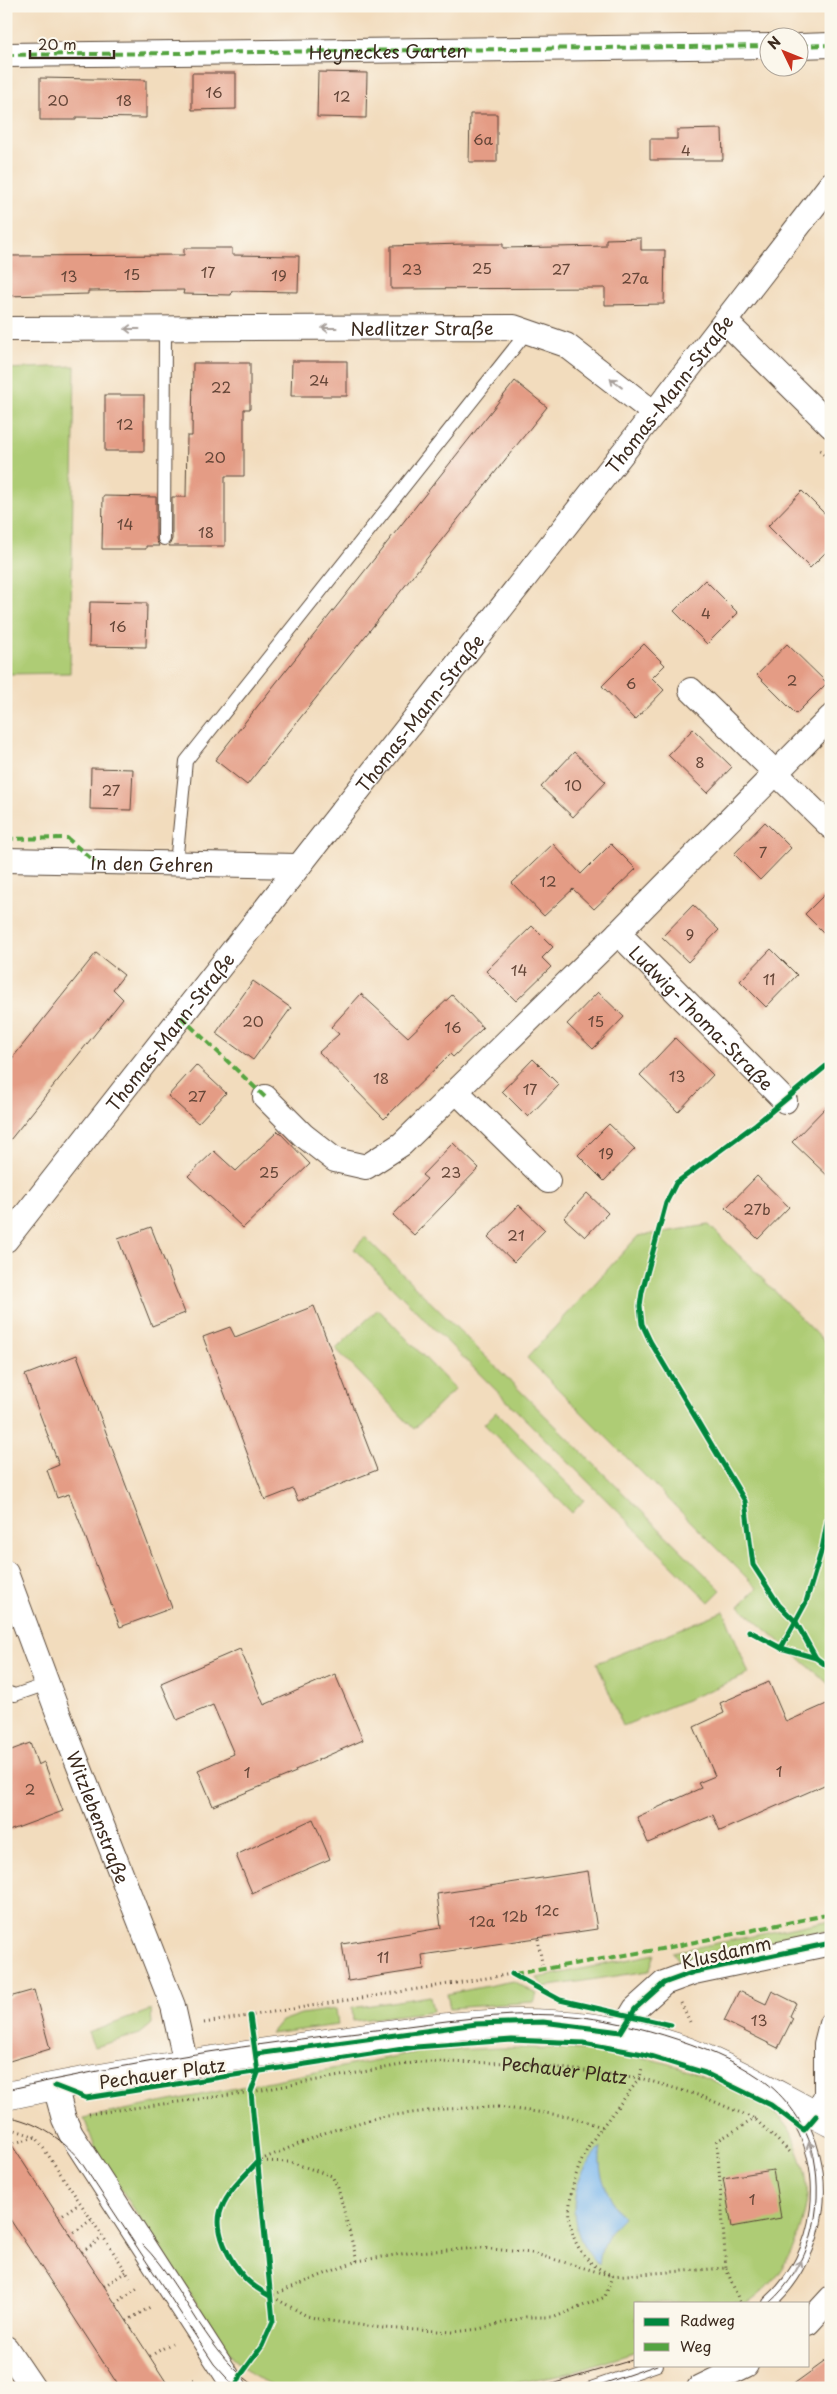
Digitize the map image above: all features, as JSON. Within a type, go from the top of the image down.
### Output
[{"type":"main road","name":"Pechauer Platz","points":[[6,2096],[186,2064],[476,2024],[543,2022],[633,2035],[708,2059],[781,2096]]},
{"type":"main road","points":[[781,2096],[824,2120]]},
{"type":"street","points":[[810,46],[831,45]]},
{"type":"street","name":"Heyneckes Garten","points":[[6,54],[760,46]]},
{"type":"street","name":"Thomas-Mann-Straße","points":[[6,1240],[726,322],[831,184]]},
{"type":"street","points":[[726,322],[831,426]]},
{"type":"street","name":"Nedlitzer Straße","points":[[6,329],[514,327],[566,344],[654,413]]},
{"type":"street","points":[[692,690],[831,827]]},
{"type":"street","name":"Ludwig-Thoma-Straße","points":[[265,1097],[304,1135],[335,1160],[366,1167],[402,1144],[618,933],[831,717]]},
{"type":"street","name":"In den Gehren","points":[[6,860],[298,866]]},
{"type":"street","name":"Ludwig-Thoma-Straße","points":[[618,933],[785,1101]]},
{"type":"street","points":[[457,1092],[548,1180]]},
{"type":"street","name":"Witzlebenstraße","points":[[6,1573],[47,1684],[173,2006],[186,2064]]},
{"type":"street","name":"Klusdamm","points":[[633,2035],[629,2016],[644,1999],[664,1982],[702,1970],[831,1943]]},
{"type":"street","points":[[824,2120],[826,2044],[831,2024]]},
{"type":"street","points":[[55,2086],[64,2119],[71,2134],[235,2387]]},
{"type":"street","points":[[810,2321],[831,2298]]},
{"type":"street","points":[[6,2348],[33,2388]]},
{"type":"street","points":[[699,2388],[744,2366]]},
{"type":"lane","points":[[164,539],[165,329]]},
{"type":"lane","points":[[176,864],[186,761],[527,332]]},
{"type":"lane","points":[[6,1692],[15,1695],[47,1684]]},
{"type":"lane","name":"Pechauer Platz","points":[[770,2302],[793,2276],[812,2234],[818,2205],[816,2167],[804,2130],[794,2111],[781,2096]]},
{"type":"lane","points":[[593,2388],[654,2366]]},
{"type":"path","points":[[538,1939],[543,1969]]},
{"type":"path","points":[[179,2027],[512,1974],[520,1978]]},
{"type":"path","points":[[671,1980],[691,2025]]},
{"type":"path","points":[[612,2276],[587,2260],[576,2240],[570,2215],[572,2186],[580,2161],[602,2127],[640,2078],[633,2035]]},
{"type":"path","points":[[740,2302],[726,2268],[717,2141],[755,2119],[781,2096]]},
{"type":"path","points":[[602,2127],[576,2118],[545,2112],[498,2107],[444,2109],[379,2117],[349,2125],[258,2161],[226,2199],[220,2210],[219,2226],[236,2268],[249,2282],[270,2296],[307,2316],[382,2328],[454,2332],[479,2329],[526,2316],[555,2317],[605,2297],[612,2276]]},
{"type":"path","points":[[6,2127],[36,2137],[102,2238],[142,2294]]},
{"type":"path","points":[[8,2151],[6,2145],[36,2137]]},
{"type":"path","points":[[258,2161],[290,2162],[332,2176],[338,2188],[357,2261]]},
{"type":"path","points":[[59,2217],[79,2202]]},
{"type":"path","points":[[70,2235],[91,2220]]},
{"type":"path","points":[[82,2252],[102,2238]]},
{"type":"path","points":[[270,2296],[357,2261],[434,2250],[507,2249],[532,2253],[612,2276],[726,2268]]},
{"type":"path","points":[[104,2286],[126,2272]]},
{"type":"path","points":[[115,2304],[138,2288]]},
{"type":"path","points":[[146,2300],[154,2312]]},
{"type":"path","points":[[127,2321],[150,2307]]},
{"type":"path","points":[[168,2336],[177,2350]]},
{"type":"path","points":[[150,2356],[172,2343]]},
{"type":"path","points":[[192,2371],[200,2383]]},
{"type":"path","points":[[180,2388],[196,2378]]},
{"type":"green space","points":[[75,366],[70,673],[6,674],[6,369]]},
{"type":"green space","points":[[709,1225],[831,1348],[831,1686],[739,1606],[757,1588],[527,1358],[638,1236]]},
{"type":"green space","points":[[365,1237],[721,1590],[709,1602],[354,1249]]},
{"type":"green space","points":[[378,1309],[455,1389],[414,1429],[336,1349]]},
{"type":"green space","points":[[496,1412],[584,1500],[572,1513],[484,1424]]},
{"type":"green space","points":[[724,1611],[749,1674],[623,1726],[597,1663]]},
{"type":"green space","points":[[831,1920],[831,1930],[680,1962],[673,1952]]},
{"type":"green space","points":[[655,1954],[649,1971],[544,1987],[537,1978]]},
{"type":"green space","points":[[513,1981],[537,1994],[533,2002],[450,2008],[447,1994]]},
{"type":"green space","points":[[430,1996],[433,2011],[353,2021],[352,2008]]},
{"type":"green space","points":[[336,2009],[338,2025],[270,2034],[281,2021],[301,2014]]},
{"type":"green space","points":[[151,2010],[152,2024],[140,2034],[94,2047],[88,2033]]},
{"type":"green space","points":[[545,2048],[636,2056],[680,2067],[722,2084],[758,2102],[777,2115],[788,2127],[793,2136],[805,2173],[807,2195],[805,2210],[792,2250],[769,2285],[748,2302],[634,2302],[634,2352],[568,2373],[491,2388],[275,2388],[254,2376],[232,2357],[97,2153],[84,2118],[417,2052]]},
{"type":"water","points":[[601,2148],[600,2167],[602,2176],[608,2193],[622,2218],[606,2239],[601,2251],[599,2265],[588,2252],[580,2237],[575,2222],[574,2206],[576,2190],[581,2175]]},
{"type":"building","points":[[318,72],[367,73],[366,118],[317,117]]},
{"type":"building","points":[[192,73],[236,73],[236,109],[192,110]]},
{"type":"building","points":[[40,78],[146,80],[146,118],[76,117],[76,120],[40,120]]},
{"type":"building","points":[[470,114],[497,114],[497,162],[469,162]]},
{"type":"building","points":[[722,129],[723,160],[650,160],[650,139],[677,139],[677,130]]},
{"type":"building","points":[[641,238],[641,250],[665,250],[664,304],[605,305],[605,288],[391,289],[391,246],[503,244],[503,248],[606,246],[606,239]]},
{"type":"building","points":[[184,248],[232,248],[232,255],[299,256],[298,292],[232,291],[231,295],[183,294],[184,290],[88,291],[88,294],[6,296],[6,256],[184,255]]},
{"type":"building","points":[[292,361],[347,361],[347,396],[291,396]]},
{"type":"building","points":[[193,363],[250,363],[250,409],[244,409],[244,476],[225,476],[225,546],[169,546],[172,539],[172,497],[186,497],[187,436],[192,436]]},
{"type":"building","points":[[515,381],[547,407],[247,785],[215,760]]},
{"type":"building","points":[[105,395],[144,395],[144,451],[105,451]]},
{"type":"building","points":[[802,491],[831,520],[831,547],[810,568],[768,526]]},
{"type":"building","points":[[103,496],[156,497],[156,539],[159,546],[146,546],[146,549],[102,549]]},
{"type":"building","points":[[705,580],[738,613],[707,644],[674,611]]},
{"type":"building","points":[[90,602],[147,603],[146,647],[89,646]]},
{"type":"building","points":[[644,644],[665,665],[652,678],[664,690],[635,720],[602,686]]},
{"type":"building","points":[[787,644],[827,683],[796,714],[757,675]]},
{"type":"building","points":[[693,729],[732,767],[707,793],[668,755]]},
{"type":"building","points":[[574,752],[606,782],[573,817],[541,787]]},
{"type":"building","points":[[91,768],[133,769],[131,810],[90,809]]},
{"type":"building","points":[[765,822],[791,848],[760,880],[734,854]]},
{"type":"building","points":[[553,844],[581,874],[611,844],[636,869],[594,909],[573,889],[544,916],[512,883]]},
{"type":"building","points":[[831,888],[831,940],[805,914]]},
{"type":"building","points":[[693,905],[719,930],[688,962],[662,937]]},
{"type":"building","points":[[532,926],[553,947],[542,958],[551,967],[516,1001],[486,971]]},
{"type":"building","points":[[771,949],[797,975],[766,1007],[740,981]]},
{"type":"building","points":[[96,953],[124,975],[113,989],[123,999],[6,1145],[6,1066]]},
{"type":"building","points":[[253,981],[291,1008],[253,1060],[216,1033]]},
{"type":"building","points":[[598,992],[624,1017],[593,1049],[567,1024]]},
{"type":"building","points":[[361,994],[408,1037],[452,995],[483,1028],[453,1057],[450,1054],[384,1119],[319,1052],[339,1034],[331,1027]]},
{"type":"building","points":[[675,1038],[713,1075],[678,1112],[640,1075]]},
{"type":"building","points":[[533,1059],[559,1085],[528,1117],[502,1091]]},
{"type":"building","points":[[196,1065],[226,1093],[198,1123],[168,1096]]},
{"type":"building","points":[[831,1102],[831,1179],[792,1142]]},
{"type":"building","points":[[609,1124],[635,1149],[604,1181],[578,1155]]},
{"type":"building","points":[[278,1131],[310,1164],[243,1228],[188,1176],[214,1151],[236,1171]]},
{"type":"building","points":[[453,1143],[479,1168],[414,1235],[393,1215],[427,1179],[422,1175]]},
{"type":"building","points":[[757,1176],[789,1207],[758,1239],[726,1208]]},
{"type":"building","points":[[587,1193],[608,1213],[585,1237],[564,1218]]},
{"type":"building","points":[[519,1205],[545,1230],[514,1262],[488,1237]]},
{"type":"building","points":[[151,1227],[185,1313],[152,1326],[118,1239]]},
{"type":"building","points":[[314,1306],[377,1470],[298,1501],[293,1489],[265,1500],[203,1337],[230,1327],[235,1337]]},
{"type":"building","points":[[77,1355],[172,1608],[120,1627],[69,1494],[57,1498],[47,1470],[59,1465],[25,1375]]},
{"type":"building","points":[[240,1649],[264,1705],[335,1674],[363,1740],[295,1770],[296,1772],[213,1806],[198,1770],[234,1754],[213,1705],[177,1720],[161,1683]]},
{"type":"building","points":[[769,1682],[786,1722],[831,1702],[831,1782],[720,1831],[713,1815],[648,1843],[637,1817],[701,1788],[698,1783],[715,1776],[694,1727],[724,1713],[720,1703]]},
{"type":"building","points":[[30,1743],[38,1765],[44,1762],[63,1811],[6,1832],[6,1752]]},
{"type":"building","points":[[313,1819],[330,1859],[252,1893],[236,1855]]},
{"type":"building","points":[[588,1871],[597,1929],[422,1955],[424,1969],[348,1981],[342,1944],[441,1928],[437,1894]]},
{"type":"building","points":[[34,1990],[50,2049],[6,2062],[6,1998]]},
{"type":"building","points":[[739,1991],[766,2004],[772,1991],[796,2003],[790,2016],[793,2018],[778,2048],[724,2021]]},
{"type":"building","points":[[6,2136],[170,2388],[120,2388],[6,2213]]},
{"type":"building","points":[[773,2170],[781,2218],[732,2227],[723,2178]]},
{"type":"building","points":[[831,2357],[831,2388],[788,2388]]},
{"type":"tram line","points":[[6,2090],[147,2062],[242,2047],[493,2016],[559,2015],[608,2021],[635,2027],[691,2044],[740,2066],[760,2078],[778,2093],[787,2102],[801,2123],[811,2145],[817,2177],[815,2217],[811,2236],[795,2272],[770,2302]]},
{"type":"tram line","points":[[6,2116],[27,2122],[46,2131],[63,2143],[79,2159],[214,2364],[236,2388]]},
{"type":"tram line","points":[[143,2245],[172,2281],[225,2359],[241,2375],[259,2388]]},
{"type":"tram line","points":[[538,2388],[634,2360]]},
{"type":"tram line","points":[[591,2388],[654,2366]]},
{"type":"marked path","points":[[810,46],[831,45]]},
{"type":"marked path","points":[[6,55],[760,46]]},
{"type":"marked path","points":[[6,839],[67,838],[95,862]]},
{"type":"marked path","points":[[181,1017],[265,1097]]},
{"type":"marked path","points":[[514,1974],[661,1949],[831,1914]]},
{"type":"cycle path","points":[[831,1062],[756,1124],[676,1183],[666,1203],[640,1306],[642,1324],[650,1341],[745,1501],[753,1565],[779,1605],[796,1622],[816,1658],[831,1669]]},
{"type":"cycle path","points":[[781,1648],[806,1602],[822,1549],[831,1502]]},
{"type":"cycle path","points":[[749,1631],[781,1648],[816,1658]]},
{"type":"cycle path","points":[[256,2054],[476,2024],[543,2022],[621,2032],[635,2009],[664,1983],[694,1972],[831,1943]]},
{"type":"cycle path","points":[[512,1974],[560,2000],[671,2025]]},
{"type":"cycle path","points":[[235,2388],[241,2375],[262,2346],[273,2321],[251,2092],[258,2073],[250,2016]]},
{"type":"cycle path","points":[[55,2086],[86,2098],[416,2047],[512,2040],[583,2043],[643,2054],[705,2073],[771,2105],[804,2130],[816,2116]]},
{"type":"cycle path","points":[[258,2161],[233,2188],[225,2200],[219,2225],[224,2245],[239,2271],[251,2283],[270,2296]]}]
